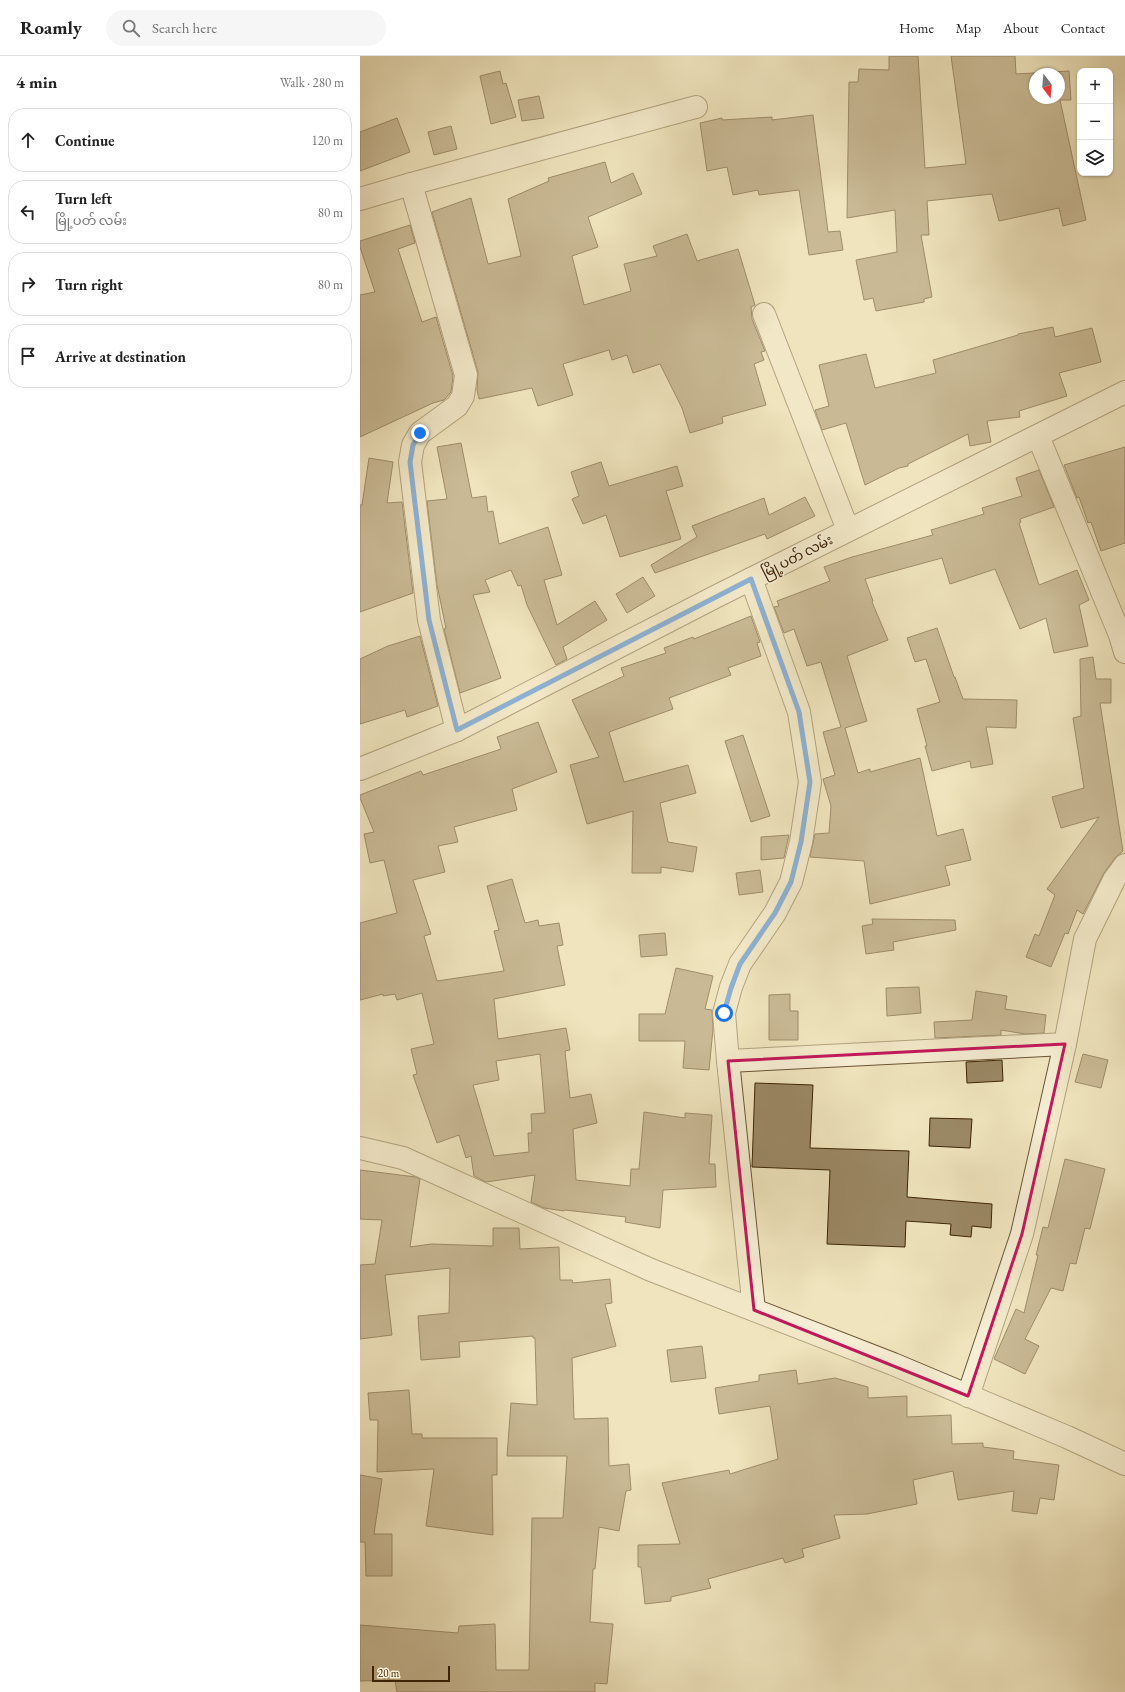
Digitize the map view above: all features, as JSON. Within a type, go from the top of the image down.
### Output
[{"type":"street","points":[[360,199],[696,107]]},
{"type":"street","points":[[411,184],[466,375],[464,396],[458,406],[420,433],[413,445],[410,462],[429,620],[457,730]]},
{"type":"street","points":[[764,314],[848,530]]},
{"type":"street","name":"မြို့ပတ် လမ်း","points":[[360,769],[457,730],[751,579],[1125,392]]},
{"type":"street","points":[[1038,436],[1120,635],[1125,652]]},
{"type":"street","points":[[751,579],[799,712],[810,782],[801,842],[791,882],[775,913],[740,964],[724,1013],[754,1310]]},
{"type":"street","points":[[968,1396],[1022,1234],[1065,1044],[1085,938],[1114,880],[1125,865]]},
{"type":"street","points":[[728,1061],[1065,1044]]},
{"type":"street","points":[[360,1148],[403,1158],[651,1270],[968,1396],[1067,1437],[1125,1464]]},
{"type":"highlighted area","points":[[1065,1044],[1022,1234],[968,1396],[754,1310],[728,1061]]},
{"type":"building","points":[[889,56],[918,56],[925,168],[966,164],[951,56],[1015,56],[1016,74],[1029,73],[1029,104],[1061,104],[1086,220],[1063,226],[1059,208],[999,221],[992,194],[927,201],[929,235],[921,235],[932,297],[924,299],[924,302],[876,311],[873,298],[864,300],[856,260],[897,252],[895,210],[847,218],[849,82],[858,82],[859,69],[889,70]]},
{"type":"building","points":[[500,71],[503,84],[506,83],[516,117],[491,124],[480,76]]},
{"type":"building","points":[[1065,71],[1069,71],[1071,100],[1065,100]]},
{"type":"building","points":[[539,96],[544,118],[522,121],[518,100]]},
{"type":"building","points":[[813,115],[828,232],[840,231],[843,250],[809,255],[799,190],[759,195],[758,190],[733,195],[727,167],[707,171],[700,123],[722,118],[722,120],[772,117],[772,120]]},
{"type":"building","points":[[397,118],[410,152],[360,171],[360,132]]},
{"type":"building","points":[[451,126],[457,149],[434,155],[428,132]]},
{"type":"building","points":[[605,162],[611,183],[633,173],[642,194],[588,217],[598,247],[572,256],[584,305],[631,291],[624,264],[657,256],[653,246],[687,234],[697,261],[738,249],[755,305],[751,307],[752,319],[765,351],[761,352],[764,360],[754,364],[766,405],[722,417],[723,423],[690,433],[682,408],[660,364],[633,373],[627,355],[612,360],[609,350],[563,364],[573,395],[538,406],[532,388],[479,399],[477,390],[478,372],[432,212],[471,198],[488,264],[521,256],[508,199],[549,181],[548,178]]},
{"type":"building","points":[[410,225],[415,243],[398,249],[422,322],[436,317],[453,376],[451,392],[444,400],[433,403],[360,437],[360,295],[375,292],[360,247],[360,241]]},
{"type":"building","points":[[1053,327],[1055,337],[1092,328],[1101,362],[1059,373],[1067,396],[1019,411],[1020,417],[987,421],[991,442],[970,446],[968,434],[908,464],[908,466],[899,468],[865,485],[846,423],[822,430],[815,410],[829,406],[819,365],[866,354],[875,388],[936,373],[933,360],[1018,334]]},
{"type":"building","points":[[461,443],[472,498],[486,496],[488,512],[493,511],[499,544],[548,527],[562,575],[544,580],[557,625],[595,601],[607,620],[563,647],[567,659],[556,665],[527,605],[521,585],[518,586],[511,570],[485,580],[490,592],[473,595],[501,678],[460,693],[444,629],[446,628],[437,585],[427,501],[447,499],[437,447]]},
{"type":"building","points":[[1125,447],[1125,543],[1101,551],[1091,522],[1088,523],[1079,497],[1077,498],[1064,465]]},
{"type":"building","points":[[369,458],[393,462],[387,503],[402,502],[413,593],[360,612],[360,505],[362,505]]},
{"type":"building","points":[[601,462],[609,486],[677,466],[683,486],[666,491],[681,539],[620,557],[606,515],[583,524],[572,499],[579,496],[571,472]]},
{"type":"building","points":[[1039,470],[1054,507],[1020,519],[1021,522],[1019,523],[1039,585],[1077,570],[1089,600],[1079,605],[1088,646],[1054,653],[1046,618],[1020,629],[995,569],[950,584],[942,558],[865,579],[873,601],[872,602],[888,640],[847,656],[867,721],[845,728],[858,773],[870,769],[870,772],[920,758],[937,836],[963,829],[971,860],[945,866],[950,885],[870,904],[864,861],[810,857],[815,834],[829,833],[831,806],[823,779],[835,775],[823,732],[841,727],[821,662],[807,666],[794,629],[784,633],[774,607],[779,606],[777,601],[830,581],[824,567],[852,557],[933,535],[931,530],[984,514],[982,508],[1022,496],[1016,478]]},
{"type":"building","points":[[805,497],[815,516],[767,539],[765,534],[655,573],[651,565],[697,537],[692,526],[764,498],[769,515]]},
{"type":"building","points":[[643,577],[655,596],[627,613],[616,594]]},
{"type":"building","points":[[751,616],[760,642],[757,643],[761,656],[728,668],[731,675],[669,698],[673,709],[609,732],[624,782],[688,765],[696,793],[660,803],[668,842],[697,847],[693,872],[661,867],[661,873],[632,873],[633,811],[587,824],[570,765],[599,757],[572,700],[624,676],[621,668],[666,653],[664,648],[693,637],[694,639]]},
{"type":"building","points":[[937,628],[963,699],[1017,700],[1016,728],[986,727],[993,764],[971,768],[970,761],[932,771],[917,709],[940,702],[926,659],[915,662],[907,638]]},
{"type":"building","points":[[420,636],[438,706],[407,717],[405,710],[360,724],[360,659],[388,646]]},
{"type":"building","points":[[1093,657],[1096,679],[1111,679],[1111,703],[1100,703],[1123,851],[1115,858],[1104,873],[1083,914],[1077,910],[1068,934],[1065,933],[1051,967],[1026,957],[1035,934],[1039,936],[1055,895],[1047,889],[1099,817],[1061,828],[1052,797],[1084,788],[1073,718],[1081,716],[1080,659]]},
{"type":"building","points":[[538,722],[557,772],[512,789],[517,810],[454,827],[458,842],[438,846],[445,872],[413,880],[431,934],[424,936],[437,981],[504,971],[494,931],[499,930],[487,886],[512,879],[525,923],[538,920],[539,926],[559,923],[563,945],[557,946],[565,985],[494,999],[498,1039],[566,1028],[570,1050],[565,1051],[570,1098],[591,1094],[597,1123],[573,1129],[576,1180],[630,1186],[631,1169],[639,1169],[644,1112],[685,1118],[685,1113],[712,1115],[709,1164],[715,1164],[716,1187],[663,1190],[660,1228],[625,1222],[626,1217],[544,1208],[531,1202],[535,1175],[486,1182],[474,1176],[471,1156],[466,1158],[459,1135],[437,1143],[413,1075],[417,1074],[411,1049],[434,1044],[422,993],[397,1000],[395,994],[383,996],[383,994],[360,1000],[360,923],[397,913],[384,860],[370,863],[364,834],[374,832],[360,795],[421,771],[423,775],[501,749],[497,737]],"holes":[[[540,1054],[545,1113],[531,1114],[532,1133],[528,1133],[529,1152],[494,1156],[473,1085],[499,1080],[496,1061]]]},
{"type":"building","points":[[743,735],[770,816],[751,822],[725,741]]},
{"type":"building","points":[[789,835],[784,858],[761,860],[761,837]]},
{"type":"building","points":[[760,870],[763,892],[739,895],[736,873]]},
{"type":"building","points":[[872,919],[955,920],[956,930],[893,942],[894,950],[866,954],[862,926],[873,924]]},
{"type":"building","points":[[665,933],[667,955],[641,957],[639,935]]},
{"type":"building","points":[[676,968],[713,976],[705,1009],[712,1010],[713,1029],[709,1070],[683,1068],[685,1041],[639,1041],[639,1014],[665,1014]]},
{"type":"building","points":[[919,987],[921,1013],[887,1016],[886,988]]},
{"type":"building","points":[[976,991],[1007,996],[1005,1009],[1046,1015],[1044,1033],[1025,1034],[1001,1030],[1001,1035],[935,1038],[934,1022],[972,1020]]},
{"type":"building","points":[[790,994],[790,1011],[798,1011],[798,1040],[769,1040],[769,995]]},
{"type":"building","points":[[1083,1054],[1108,1060],[1101,1088],[1075,1082]]},
{"type":"building","points":[[1002,1060],[1003,1081],[967,1083],[966,1062]]},
{"type":"building","points":[[755,1083],[813,1085],[810,1148],[909,1151],[907,1197],[992,1204],[991,1228],[972,1226],[971,1237],[950,1235],[951,1224],[906,1221],[905,1247],[827,1244],[830,1170],[752,1167]]},
{"type":"building","points":[[930,1118],[972,1119],[970,1148],[929,1146]]},
{"type":"building","points":[[1065,1159],[1105,1169],[1090,1229],[1085,1228],[1076,1264],[1070,1263],[1063,1291],[1051,1288],[1025,1339],[1039,1346],[1025,1374],[994,1359],[1016,1309],[1024,1313],[1043,1227],[1048,1228]]},
{"type":"building","points":[[360,1170],[416,1177],[420,1179],[410,1247],[431,1244],[493,1246],[493,1228],[519,1228],[520,1249],[559,1247],[560,1280],[572,1280],[573,1283],[610,1279],[612,1303],[605,1304],[616,1346],[572,1358],[574,1419],[608,1418],[609,1466],[629,1464],[631,1490],[626,1491],[619,1531],[599,1527],[595,1569],[593,1569],[590,1622],[613,1624],[607,1684],[595,1683],[595,1692],[397,1692],[395,1680],[360,1681],[360,1625],[458,1633],[459,1626],[495,1624],[496,1670],[529,1670],[532,1518],[563,1518],[567,1456],[507,1456],[511,1403],[537,1405],[535,1338],[533,1338],[533,1336],[459,1342],[460,1357],[421,1360],[418,1316],[449,1313],[450,1268],[385,1275],[392,1335],[360,1339],[360,1265],[375,1264],[382,1220],[360,1219]]},
{"type":"building","points":[[702,1346],[706,1378],[671,1382],[667,1350]]},
{"type":"building","points":[[796,1370],[798,1384],[835,1378],[868,1387],[868,1398],[907,1396],[907,1417],[951,1415],[952,1444],[983,1443],[983,1447],[1014,1451],[1013,1459],[1059,1465],[1054,1500],[1040,1498],[1037,1514],[1012,1511],[1014,1491],[958,1500],[953,1471],[913,1480],[917,1504],[867,1514],[834,1515],[840,1538],[802,1549],[804,1557],[785,1563],[783,1558],[708,1579],[711,1588],[671,1597],[671,1601],[645,1604],[641,1567],[638,1567],[638,1545],[680,1544],[662,1483],[729,1470],[730,1474],[778,1459],[770,1406],[719,1414],[715,1388],[759,1381],[759,1375]]},
{"type":"building","points":[[409,1390],[412,1434],[422,1434],[422,1438],[497,1438],[497,1475],[492,1475],[493,1535],[426,1526],[434,1469],[377,1472],[378,1420],[370,1420],[368,1393]]},
{"type":"building","points":[[360,1475],[382,1479],[374,1534],[392,1534],[392,1576],[366,1576],[365,1542],[360,1542]]},
{"type":"route","points":[[420,433],[413,445],[410,462],[429,620],[457,730],[751,579],[799,712],[810,782],[801,842],[791,882],[775,913],[740,964],[724,1013]]}]
